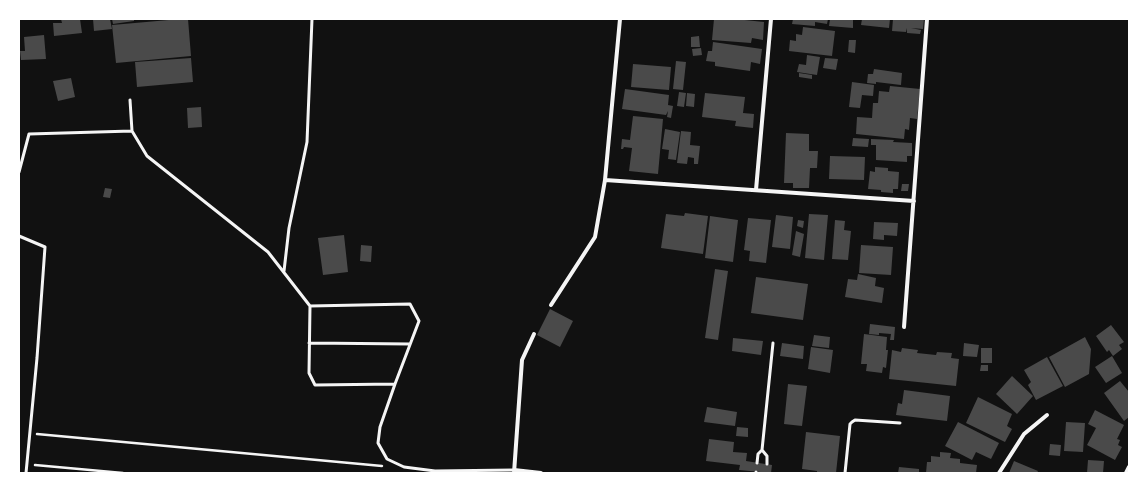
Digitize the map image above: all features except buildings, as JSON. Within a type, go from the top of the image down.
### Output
[{"type":"street","points":[[551,305],[595,236],[605,180],[620,19]]},
{"type":"street","points":[[756,190],[772,19]]},
{"type":"street","points":[[904,327],[927,19]]},
{"type":"street","points":[[605,180],[914,201]]},
{"type":"street","points":[[534,334],[522,360],[514,472],[541,473]]},
{"type":"street","points":[[999,473],[1024,434],[1047,415]]},
{"type":"street","points":[[1126,473],[1129,467]]},
{"type":"lane","points":[[284,271],[289,228],[307,142],[312,19]]},
{"type":"lane","points":[[130,100],[132,131],[147,156],[268,252],[310,306],[309,373],[315,385],[395,384]]},
{"type":"lane","points":[[19,172],[29,134],[132,131]]},
{"type":"lane","points":[[19,236],[45,247],[37,358],[26,473]]},
{"type":"lane","points":[[310,306],[410,304],[420,321],[410,344],[380,427],[378,443],[387,459],[404,467],[435,472],[514,472]]},
{"type":"lane","points":[[309,343],[410,344]]},
{"type":"lane","points":[[757,463],[758,454],[762,450],[773,343]]},
{"type":"lane","points":[[845,473],[850,424],[852,422],[855,420],[900,423]]},
{"type":"lane","points":[[762,450],[768,456],[767,464]]},
{"type":"path","points":[[35,434],[388,467]]},
{"type":"path","points":[[34,465],[123,473]]}]
